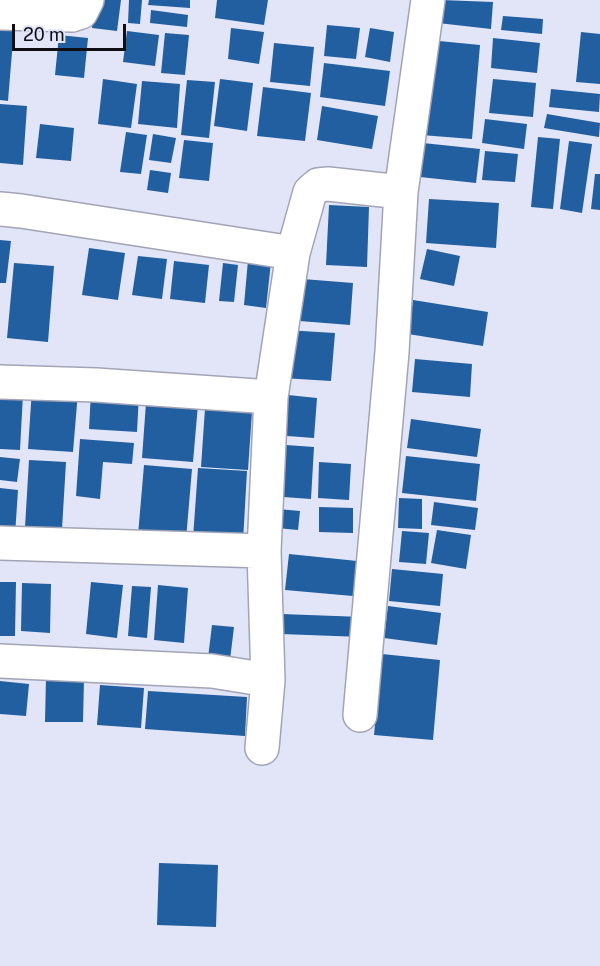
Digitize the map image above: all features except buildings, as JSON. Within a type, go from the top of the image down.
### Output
[{"type":"street","points":[[0,13],[72,15],[81,12],[87,0]]},
{"type":"street","points":[[360,715],[392,352],[401,192],[428,0]]},
{"type":"street","points":[[262,748],[268,680],[264,551],[271,397],[293,254],[310,192],[318,185],[328,184],[401,192]]},
{"type":"street","points":[[0,209],[293,254]]},
{"type":"street","points":[[0,382],[96,385],[271,397]]},
{"type":"street","points":[[0,543],[264,551]]},
{"type":"street","points":[[0,661],[212,671],[268,680]]}]
